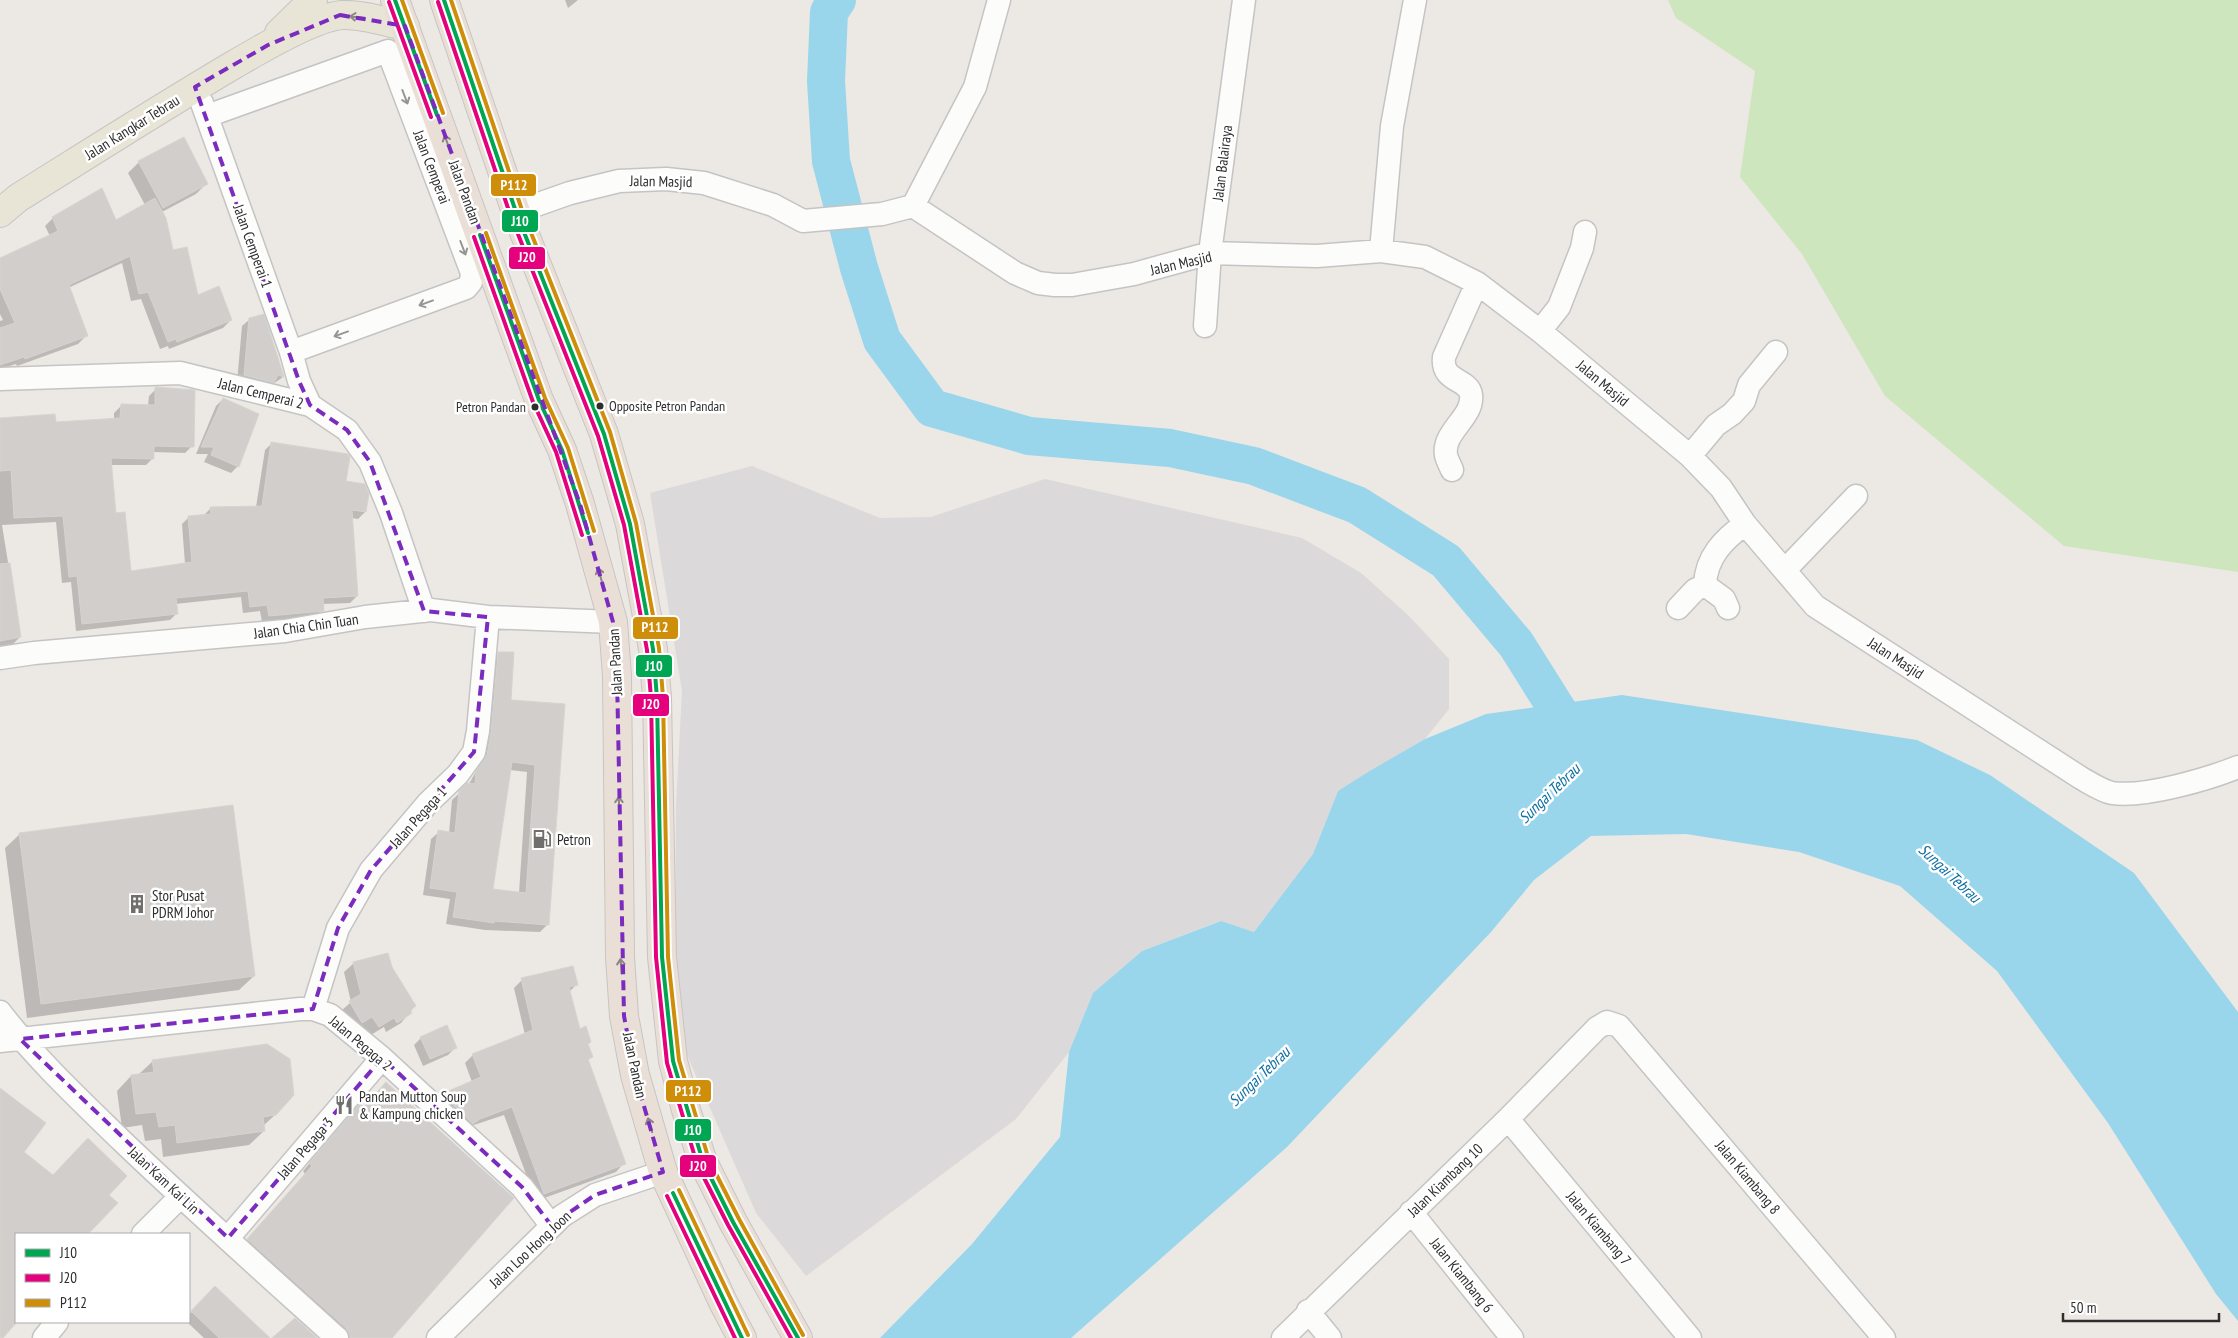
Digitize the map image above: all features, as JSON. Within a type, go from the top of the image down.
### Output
[{"type":"highway","name":"Jalan Pandan","points":[[395,0],[539,400],[562,450],[580,504],[613,622],[617,676],[620,957],[624,1016],[635,1075],[664,1172],[723,1302],[742,1338]]},
{"type":"highway","points":[[444,0],[516,212],[604,434],[630,524],[653,649],[657,698],[662,957],[674,1061],[703,1162],[732,1222],[798,1338]]},
{"type":"main road","name":"Jalan Kangkar Tebrau","points":[[268,45],[313,0]]},
{"type":"main road","name":"Jalan Kangkar Tebrau","points":[[6,206],[195,87],[268,45],[306,27],[340,15],[359,16],[405,26]]},
{"type":"street","points":[[913,206],[975,87],[999,0]]},
{"type":"street","name":"Jalan Balairaya","points":[[1205,326],[1210,254],[1244,0]]},
{"type":"street","points":[[1381,251],[1392,126],[1415,0]]},
{"type":"street","name":"Jalan Cemperai","points":[[207,116],[388,51],[472,273],[472,282],[466,288],[291,352]]},
{"type":"street","name":"Jalan Cemperai 1","points":[[195,87],[291,352],[299,381],[310,405]]},
{"type":"street","name":"Jalan Masjid","points":[[516,212],[570,193],[619,181],[666,179],[704,183],[773,205],[803,221],[882,214],[913,206],[1016,273],[1046,284],[1072,285],[1134,274],[1210,254],[1317,256],[1381,251],[1425,257],[1477,283],[1540,331],[1690,456],[1721,488],[1745,524],[1814,606],[2081,778],[2111,793],[2134,794],[2218,775],[2238,767]]},
{"type":"street","points":[[1540,331],[1559,307],[1582,248],[1585,232]]},
{"type":"street","points":[[1452,470],[1446,454],[1448,440],[1469,406],[1471,396],[1469,389],[1447,374],[1443,366],[1444,357],[1477,283]]},
{"type":"street","points":[[1690,456],[1716,425],[1732,414],[1744,401],[1748,385],[1776,352]]},
{"type":"street","name":"Jalan Cemperai 2","points":[[0,379],[180,373],[310,405],[347,430],[370,462],[391,514],[424,611]]},
{"type":"street","points":[[1785,570],[1856,496]]},
{"type":"street","points":[[1705,585],[1705,570],[1726,538],[1745,524]]},
{"type":"street","points":[[1705,585],[1724,599],[1728,608]]},
{"type":"street","points":[[1678,608],[1695,590],[1705,585]]},
{"type":"street","name":"Jalan Chia Chin Tuan","points":[[0,658],[34,653],[285,631],[365,617],[424,611],[488,617],[613,622]]},
{"type":"street","name":"Jalan Pegaga 1","points":[[313,1009],[338,928],[371,870],[427,804],[458,774],[474,752],[478,731],[488,617]]},
{"type":"street","name":"Jalan Pegaga 2","points":[[10,1040],[313,1009],[330,1015],[382,1058],[522,1187],[551,1226]]},
{"type":"street","name":"Jalan Kam Kai Lin","points":[[0,1012],[10,1040],[180,1197],[228,1238],[337,1338]]},
{"type":"street","name":"Jalan Kiambang 10","points":[[1283,1338],[1508,1119],[1597,1028],[1607,1022]]},
{"type":"street","name":"Jalan Kiambang 8","points":[[1607,1022],[1619,1026],[1884,1338]]},
{"type":"street","name":"Jalan Pegaga 3","points":[[228,1238],[382,1058]]},
{"type":"street","name":"Jalan Kiambang 7","points":[[1508,1119],[1690,1338]]},
{"type":"street","name":"Jalan Loo Hong Joon","points":[[438,1338],[562,1216],[595,1195],[664,1172]]},
{"type":"street","points":[[144,1233],[180,1197]]},
{"type":"street","name":"Jalan Kiambang 6","points":[[1411,1212],[1512,1338]]},
{"type":"street","points":[[1308,1312],[1330,1338]]},
{"type":"street","points":[[44,1338],[56,1323]]},
{"type":"highlighted area","points":[[340,15],[405,26],[580,504],[613,622],[617,676],[624,1016],[635,1075],[663,1172],[595,1195],[551,1225],[522,1187],[382,1058],[228,1238],[20,1039],[313,1009],[338,928],[371,870],[474,752],[488,617],[424,611],[370,462],[347,430],[310,405],[299,381],[195,87],[268,45]]},
{"type":"shaded area","points":[[752,466],[880,518],[931,517],[1045,479],[1302,538],[1361,573],[1409,616],[1449,659],[1449,709],[1425,739],[1338,791],[1313,854],[1254,932],[1220,921],[1142,951],[1093,993],[1069,1052],[1016,1119],[806,1276],[756,1213],[686,1053],[675,956],[676,806],[682,691],[650,493]]},
{"type":"green space","points":[[1668,0],[2238,0],[2238,572],[2064,546],[1885,396],[1802,254],[1740,177],[1755,71],[1676,18]]},
{"type":"water","name":"Sungai Tebrau","points":[[1622,695],[1917,740],[1990,775],[2134,873],[2238,1012],[2238,1321],[2216,1294],[2108,1123],[1997,971],[1900,886],[1799,852],[1686,834],[1591,836],[1534,880],[1491,932],[1287,1147],[1071,1338],[880,1338],[972,1244],[1060,1137],[1069,1052],[1093,993],[1142,951],[1221,921],[1254,932],[1313,854],[1338,791],[1425,739],[1486,714]]},
{"type":"building","points":[[184,137],[208,184],[163,208],[138,161]]},
{"type":"building","points":[[102,188],[116,220],[155,198],[166,218],[173,250],[187,247],[198,295],[219,286],[232,320],[177,342],[176,339],[168,342],[148,292],[139,294],[130,256],[69,285],[88,336],[25,359],[24,357],[0,365],[0,328],[15,323],[0,289],[0,258],[58,231],[52,217]]},
{"type":"building","points":[[264,314],[284,377],[278,375],[274,383],[244,375],[249,318]]},
{"type":"building","points":[[155,387],[195,390],[194,447],[154,446],[154,459],[111,458],[116,513],[125,512],[131,571],[192,562],[188,516],[211,514],[210,507],[262,506],[271,442],[348,454],[350,457],[346,481],[365,484],[369,494],[366,512],[352,510],[358,596],[323,598],[324,611],[269,616],[267,605],[250,607],[248,591],[176,598],[178,614],[82,624],[77,576],[69,577],[63,516],[14,518],[11,470],[0,471],[0,418],[55,414],[56,422],[120,418],[121,404],[155,405]]},
{"type":"building","points":[[223,398],[259,414],[239,467],[211,455],[214,447],[201,447]]},
{"type":"building","points":[[10,563],[21,637],[0,641],[0,564]]},
{"type":"building","points":[[498,652],[514,652],[511,700],[565,704],[549,925],[494,921],[494,923],[453,917],[457,892],[430,888],[438,830],[455,833],[459,791],[467,783],[475,784],[476,771],[487,755],[491,732]],"holes":[[[512,762],[535,765],[526,893],[493,889]]]},
{"type":"building","name":"Stor Pusat PDRM Johor","points":[[233,805],[255,976],[41,1004],[19,833]]},
{"type":"building","points":[[388,953],[392,967],[416,1006],[410,1010],[412,1013],[397,1023],[394,1018],[379,1027],[372,1017],[362,1023],[349,1001],[361,994],[353,962]]},
{"type":"building","points":[[573,966],[578,985],[569,987],[580,1029],[586,1026],[591,1042],[588,1044],[593,1057],[588,1059],[626,1164],[544,1194],[512,1107],[480,1119],[473,1124],[450,1102],[446,1092],[481,1077],[472,1054],[533,1030],[521,978]]},
{"type":"building","points":[[447,1025],[457,1048],[430,1059],[420,1037]]},
{"type":"building","points":[[267,1044],[290,1059],[294,1095],[276,1115],[263,1117],[265,1131],[177,1143],[175,1125],[159,1127],[156,1112],[136,1114],[131,1075],[154,1072],[152,1060]]},
{"type":"building","points":[[386,1082],[514,1198],[392,1338],[350,1338],[346,1328],[247,1239],[312,1166],[309,1163],[360,1103],[364,1107]]},
{"type":"building","points":[[0,1088],[46,1123],[24,1152],[53,1175],[88,1138],[127,1176],[109,1195],[118,1203],[89,1233],[15,1233],[16,1323],[3,1338],[0,1338]]},
{"type":"building","points":[[215,1286],[270,1338],[219,1338],[191,1311]]},
{"type":"building","points":[[295,1318],[317,1338],[272,1338]]},
{"type":"waterway","points":[[837,0],[829,12],[826,81],[831,161],[859,268],[882,340],[932,408],[1029,436],[1170,448],[1254,466],[1357,505],[1446,561],[1516,644],[1582,749]]},
{"type":"transit line","name":"J10","points":[[395,0],[437,115]]},
{"type":"transit line","name":"P112","points":[[402,0],[443,113]]},
{"type":"transit line","name":"J10","points":[[444,0],[516,212],[604,434],[630,524],[653,649],[657,698],[662,957],[673,1061],[703,1162],[733,1222],[798,1338]]},
{"type":"transit line","name":"P112","points":[[451,0],[522,210],[610,432],[636,523],[659,648],[663,697],[668,957],[679,1060],[709,1160],[803,1335]]},
{"type":"transit line","name":"J20","points":[[389,2],[431,117]]},
{"type":"transit line","name":"J20","points":[[438,2],[510,214],[598,436],[624,525],[647,650],[651,698],[656,957],[667,1063],[697,1164],[728,1225],[791,1338]]},
{"type":"transit line","name":"P112","points":[[486,233],[545,398],[568,448],[594,531]]},
{"type":"transit line","name":"J10","points":[[480,235],[539,400],[562,450],[588,533]]},
{"type":"transit line","name":"J20","points":[[474,237],[533,402],[556,452],[582,535]]},
{"type":"transit line","name":"P112","points":[[679,1190],[748,1335]]},
{"type":"transit line","name":"J10","points":[[673,1193],[742,1338]]},
{"type":"transit line","name":"J20","points":[[667,1196],[735,1338]]},
{"type":"place","name":"Opposite Petron Pandan","points":[[600,406]]},
{"type":"place","name":"Petron Pandan","points":[[535,407]]},
{"type":"place","name":"Petron","points":[[542,839]]},
{"type":"place","name":"Stor Pusat PDRM Johor","points":[[137,904]]},
{"type":"place","name":"Pandan Mutton Soup & Kampung chicken","points":[[344,1105]]}]
